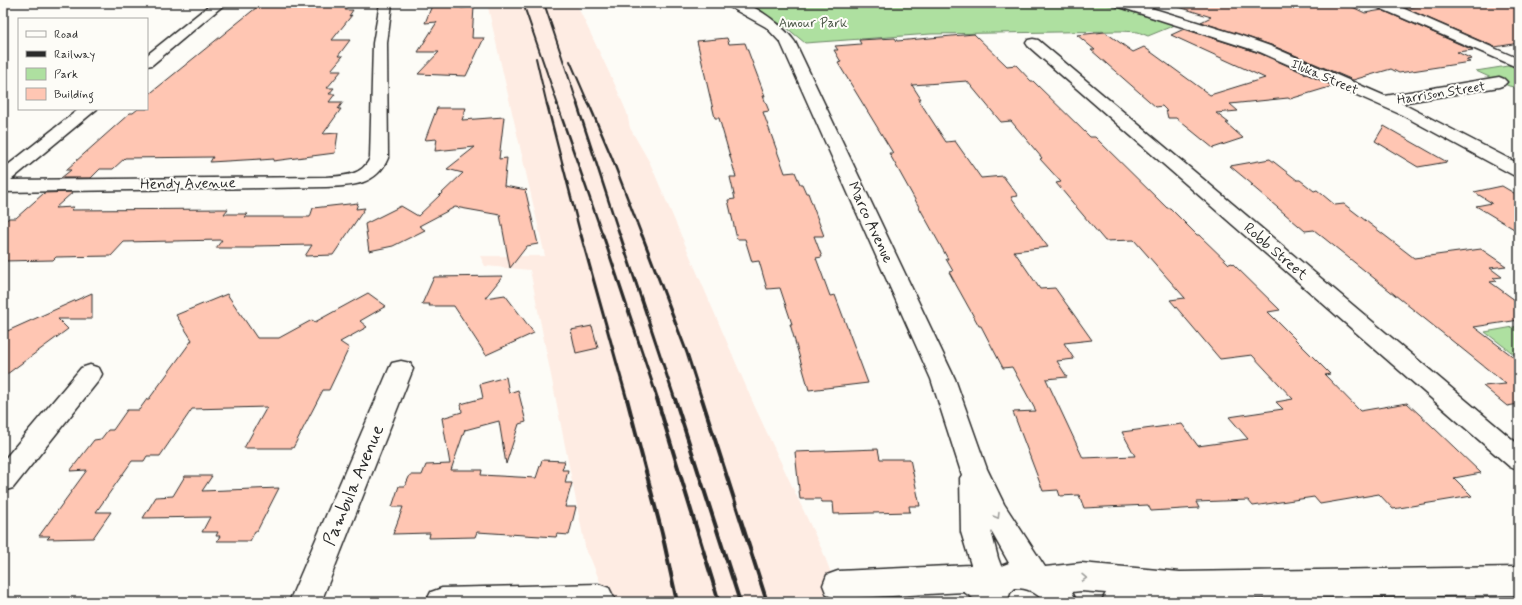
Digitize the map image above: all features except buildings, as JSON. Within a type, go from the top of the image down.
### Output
[{"type":"street","points":[[148,61],[220,3]]},
{"type":"street","name":"Hendy Avenue","points":[[3,186],[326,182],[353,179],[380,173],[375,168],[379,158],[380,42],[386,3]]},
{"type":"street","name":"Marco Avenue","points":[[734,3],[776,27],[783,33],[788,42],[943,379],[973,469],[994,512],[1047,587]]},
{"type":"street","name":"Iluka Street","points":[[1122,3],[1255,45],[1421,119],[1519,171]]},
{"type":"street","points":[[1380,3],[1519,64]]},
{"type":"street","name":"Robb Street","points":[[1033,43],[1519,460]]},
{"type":"street","name":"Harrison Street","points":[[1383,101],[1499,82]]},
{"type":"street","points":[[3,178],[88,110]]},
{"type":"street","name":"Pambula Avenue","points":[[305,602],[401,369]]},
{"type":"street","points":[[3,480],[90,374]]},
{"type":"street","name":"Marco Avenue","points":[[973,469],[976,532],[994,594]]},
{"type":"street","points":[[838,585],[968,578],[994,594],[1008,576],[1018,574],[1047,587],[1081,577],[1180,586],[1519,582]]},
{"type":"street","points":[[1117,602],[1180,586]]},
{"type":"street","points":[[442,602],[598,598]]},
{"type":"shaded area","points":[[487,3],[576,3],[616,87],[627,113],[630,128],[650,163],[754,405],[823,552],[842,602],[608,602],[590,557],[586,551],[530,270],[485,266],[480,256],[545,256]]},
{"type":"green space","name":"Amour Park","points":[[746,3],[1102,3],[1175,25],[1148,36],[1138,32],[1121,31],[931,34],[805,43],[787,28]]},
{"type":"green space","points":[[1514,65],[1519,67],[1519,88],[1509,86],[1476,71]]},
{"type":"green space","points":[[1519,326],[1519,358],[1485,332]]},
{"type":"railway","points":[[544,3],[578,105]]},
{"type":"railway","points":[[525,9],[558,105]]},
{"type":"railway","points":[[536,58],[547,105]]},
{"type":"railway","points":[[570,61],[589,105]]},
{"type":"railway","points":[[547,104],[581,236]]},
{"type":"railway","points":[[557,104],[603,236]]},
{"type":"railway","points":[[577,104],[620,236]]},
{"type":"railway","points":[[589,104],[612,158],[642,236]]},
{"type":"railway","points":[[581,235],[627,400]]},
{"type":"railway","points":[[603,235],[658,400]]},
{"type":"railway","points":[[620,235],[675,400]]},
{"type":"railway","points":[[642,235],[687,353],[702,400]]},
{"type":"railway","points":[[627,399],[662,533],[677,602]]},
{"type":"railway","points":[[657,399],[719,602]]},
{"type":"railway","points":[[675,399],[740,602]]},
{"type":"railway","points":[[702,399],[767,602]]}]
